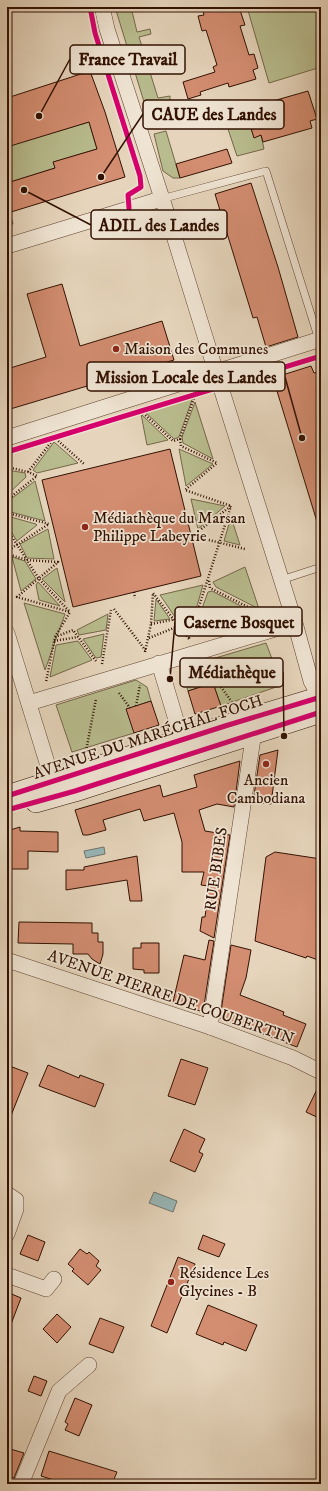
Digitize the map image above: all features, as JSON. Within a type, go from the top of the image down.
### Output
[{"type":"main road","name":"AVENUE DU MARÉCHAL FOCH","points":[[7,796],[182,740],[255,724],[321,701]]},
{"type":"main road","name":"AVENUE DU MARÉCHAL FOCH","points":[[7,810],[75,791],[208,747],[255,724]]},
{"type":"street","points":[[102,7],[107,29],[295,623],[311,681],[321,701]]},
{"type":"street","points":[[7,246],[161,199]]},
{"type":"street","points":[[7,438],[219,379],[320,340]]},
{"type":"street","points":[[29,703],[295,623]]},
{"type":"street","points":[[7,633],[53,782]]},
{"type":"street","points":[[75,791],[85,781],[172,752],[182,740],[159,663]]},
{"type":"street","name":"RUE BIBES","points":[[210,1027],[255,724]]},
{"type":"street","name":"AVENUE DU MARÉCHAL FOCH","points":[[182,740],[208,747]]},
{"type":"street","name":"AVENUE PIERRE DE COUBERTIN","points":[[7,960],[210,1027],[293,1058],[321,1072]]},
{"type":"street","points":[[7,1194],[16,1200],[16,1209],[7,1234]]},
{"type":"street","points":[[7,1275],[46,1289],[54,1279]]},
{"type":"street","points":[[21,1484],[60,1391],[89,1365]]},
{"type":"lane","points":[[161,199],[266,170],[320,340]]},
{"type":"lane","points":[[281,580],[321,567]]},
{"type":"path","points":[[188,396],[195,394],[219,379]]},
{"type":"path","points":[[195,394],[180,439],[181,446],[217,463],[185,490],[231,506]]},
{"type":"path","points":[[133,413],[147,409]]},
{"type":"path","points":[[140,411],[173,441],[180,439]]},
{"type":"path","points":[[48,439],[62,435]]},
{"type":"path","points":[[54,437],[84,464]]},
{"type":"path","points":[[28,472],[54,437]]},
{"type":"path","points":[[7,467],[28,472],[37,476],[7,500]]},
{"type":"path","points":[[101,667],[112,609],[146,653],[151,624],[153,593],[189,640],[231,506]]},
{"type":"path","points":[[231,506],[196,533],[197,537],[245,549]]},
{"type":"path","points":[[7,513],[49,524],[17,544],[7,553],[26,560],[58,562],[17,597],[70,612]]},
{"type":"path","points":[[7,529],[39,579],[70,612]]},
{"type":"path","points":[[208,580],[210,588],[266,616]]},
{"type":"path","points":[[134,592],[135,598]]},
{"type":"path","points":[[46,682],[55,639],[70,612]]},
{"type":"path","points":[[151,624],[197,615]]},
{"type":"path","points":[[148,638],[196,619]]},
{"type":"path","points":[[55,639],[73,630],[96,661]]},
{"type":"path","points":[[55,639],[78,637]]},
{"type":"path","points":[[204,664],[234,705]]},
{"type":"path","points":[[86,752],[98,689],[97,682]]},
{"type":"path","points":[[136,706],[140,682]]},
{"type":"path","points":[[118,692],[130,708]]},
{"type":"green space","points":[[115,7],[131,7],[137,32],[150,29],[151,34],[139,37],[158,98],[170,96],[170,105],[167,111],[148,115]]},
{"type":"green space","points":[[247,7],[321,7],[321,67],[269,83]]},
{"type":"green space","points":[[244,107],[254,137],[261,135],[264,149],[237,156],[223,114]]},
{"type":"green space","points":[[89,122],[97,149],[54,162],[55,168],[7,183],[7,146]]},
{"type":"green space","points":[[166,131],[180,178],[173,178],[163,171],[154,134]]},
{"type":"green space","points":[[7,199],[13,224],[7,226]]},
{"type":"green space","points":[[193,397],[179,437],[174,439],[145,412]]},
{"type":"green space","points":[[195,402],[213,459],[183,443],[182,437]]},
{"type":"green space","points":[[141,414],[168,440],[147,445]]},
{"type":"green space","points":[[54,442],[78,463],[37,473],[33,470]]},
{"type":"green space","points":[[179,449],[213,464],[186,486]]},
{"type":"green space","points":[[7,470],[25,473],[26,477],[7,495]]},
{"type":"green space","points":[[35,481],[45,521],[7,511],[7,502]]},
{"type":"green space","points":[[191,499],[225,506],[198,529]]},
{"type":"green space","points":[[7,516],[37,525],[17,541],[7,525]]},
{"type":"green space","points":[[231,517],[240,545],[224,541]]},
{"type":"green space","points":[[48,529],[54,559],[27,558],[20,544]]},
{"type":"green space","points":[[12,557],[25,561],[36,579],[21,591]]},
{"type":"green space","points":[[245,567],[259,609],[216,587],[213,582]]},
{"type":"green space","points":[[57,568],[65,602],[42,579]]},
{"type":"green space","points":[[38,582],[60,606],[39,600],[36,585]]},
{"type":"green space","points":[[203,585],[195,613],[175,617],[160,595]]},
{"type":"green space","points":[[212,591],[258,615],[192,636],[208,592]]},
{"type":"green space","points":[[156,599],[170,619],[154,621]]},
{"type":"green space","points":[[24,603],[65,614],[45,670]]},
{"type":"green space","points":[[108,614],[106,630],[79,635],[77,630]]},
{"type":"green space","points":[[104,634],[101,657],[96,658],[83,639]]},
{"type":"green space","points":[[78,641],[92,660],[50,677],[56,645]]},
{"type":"green space","points":[[266,643],[282,685],[221,706],[213,683],[188,691],[183,675],[185,667]]},
{"type":"green space","points":[[136,680],[147,687],[151,701],[130,708],[134,733],[72,752],[56,705]]},
{"type":"water","points":[[104,847],[105,854],[86,858],[84,851]]},
{"type":"water","points":[[154,1192],[177,1201],[173,1212],[149,1203]]},
{"type":"building","points":[[202,7],[234,7],[236,12],[240,10],[245,25],[240,26],[249,55],[254,54],[258,68],[253,70],[256,79],[229,87],[228,83],[200,92],[201,95],[188,99],[183,82],[215,72],[213,67],[217,65],[206,30],[202,31],[198,16],[204,15]]},
{"type":"building","points":[[90,71],[105,112],[125,177],[11,212],[7,199],[7,183],[55,168],[53,162],[97,149],[89,122],[7,147],[7,98]]},
{"type":"building","points":[[308,91],[317,119],[310,121],[312,128],[263,142],[261,135],[254,138],[245,109]]},
{"type":"building","points":[[227,149],[232,163],[180,178],[176,164]]},
{"type":"building","points":[[251,183],[278,267],[298,337],[266,347],[257,317],[253,318],[215,194]]},
{"type":"building","name":"Maison des Communes","points":[[62,284],[80,346],[162,321],[174,360],[7,410],[7,369],[46,357],[27,294]]},
{"type":"building","points":[[311,366],[314,373],[321,371],[321,525],[318,525],[273,378]]},
{"type":"building","name":"Médiathèque du Marsan Philippe Labeyrie","points":[[170,449],[201,576],[73,607],[42,480]]},
{"type":"building","points":[[213,683],[221,706],[195,714],[188,691]]},
{"type":"building","points":[[151,701],[159,725],[134,733],[126,709]]},
{"type":"building","points":[[278,750],[271,804],[253,802],[260,755]]},
{"type":"building","points":[[240,761],[234,807],[217,804],[199,810],[205,831],[230,835],[214,938],[200,931],[202,917],[205,917],[209,886],[201,885],[204,872],[182,872],[182,842],[174,813],[144,821],[140,809],[103,820],[106,830],[83,835],[75,810],[160,785],[163,797],[197,787],[194,775]]},
{"type":"building","points":[[20,827],[20,831],[58,832],[58,852],[28,851],[28,869],[7,869],[7,831]]},
{"type":"building","points":[[275,852],[321,859],[321,961],[307,956],[306,958],[255,941],[266,857]]},
{"type":"building","points":[[137,856],[142,901],[130,901],[127,880],[66,890],[66,870],[84,870],[84,867]]},
{"type":"building","points":[[19,922],[92,923],[92,933],[98,933],[98,942],[103,942],[103,954],[100,964],[92,959],[88,954],[73,954],[73,944],[18,943]]},
{"type":"building","points":[[209,940],[214,941],[203,1012],[173,1002],[184,955],[205,960]]},
{"type":"building","points":[[141,943],[159,943],[159,973],[144,973],[144,970],[133,969],[133,948],[141,948]]},
{"type":"building","points":[[231,945],[251,950],[246,978],[240,995],[284,1012],[283,1015],[306,1024],[297,1047],[220,1018]]},
{"type":"building","points":[[181,1059],[208,1068],[195,1105],[168,1096]]},
{"type":"building","points":[[7,1065],[28,1073],[8,1123],[7,1123]]},
{"type":"building","points":[[48,1065],[79,1078],[80,1075],[104,1084],[95,1107],[39,1086]]},
{"type":"building","points":[[321,1081],[321,1119],[306,1112]]},
{"type":"building","points":[[184,1129],[205,1139],[199,1152],[203,1154],[195,1172],[170,1161]]},
{"type":"building","points":[[28,1235],[45,1242],[38,1261],[20,1254]]},
{"type":"building","points":[[203,1235],[225,1244],[219,1257],[198,1249]]},
{"type":"building","points":[[80,1249],[87,1254],[89,1252],[99,1261],[96,1266],[101,1270],[88,1285],[72,1271],[74,1269],[68,1264]]},
{"type":"building","name":"Résidence Les Glycines - B","points":[[178,1257],[195,1264],[167,1333],[151,1326]]},
{"type":"building","points":[[7,1292],[21,1298],[8,1332],[7,1332]]},
{"type":"building","points":[[208,1305],[257,1325],[246,1351],[224,1342],[223,1345],[196,1334]]},
{"type":"building","points":[[57,1314],[71,1327],[57,1343],[43,1329]]},
{"type":"building","points":[[100,1318],[124,1327],[113,1353],[89,1344]]},
{"type":"building","points":[[34,1376],[47,1381],[41,1396],[28,1391]]},
{"type":"building","points":[[75,1398],[92,1405],[79,1436],[65,1430],[68,1424],[65,1422]]},
{"type":"building","points":[[7,1448],[24,1453],[14,1478],[7,1475]]},
{"type":"building","points":[[49,1451],[117,1472],[112,1484],[66,1484],[41,1476]]},
{"type":"cycle path","points":[[90,7],[95,33],[140,176],[141,187],[128,195],[129,208]]},
{"type":"cycle path","points":[[7,452],[321,356]]},
{"type":"cycle path","points":[[7,796],[225,726],[321,697]]},
{"type":"cycle path","points":[[7,810],[75,791],[321,712]]},
{"type":"place","name":"France Travail","points":[[39,116]]},
{"type":"place","name":"CAUE des Landes","points":[[101,177]]},
{"type":"place","name":"ADIL des Landes","points":[[24,190]]},
{"type":"place","name":"Maison des Communes","points":[[116,349]]},
{"type":"place","name":"Mission Locale des Landes","points":[[302,438]]},
{"type":"place","name":"Médiathèque du Marsan Philippe Labeyrie","points":[[85,527]]},
{"type":"place","name":"Caserne Bosquet","points":[[170,679]]},
{"type":"place","name":"Médiathèque","points":[[284,736]]},
{"type":"place","name":"Ancien Cambodiana","points":[[266,764]]},
{"type":"place","name":"Résidence Les Glycines - B","points":[[171,1282]]}]
